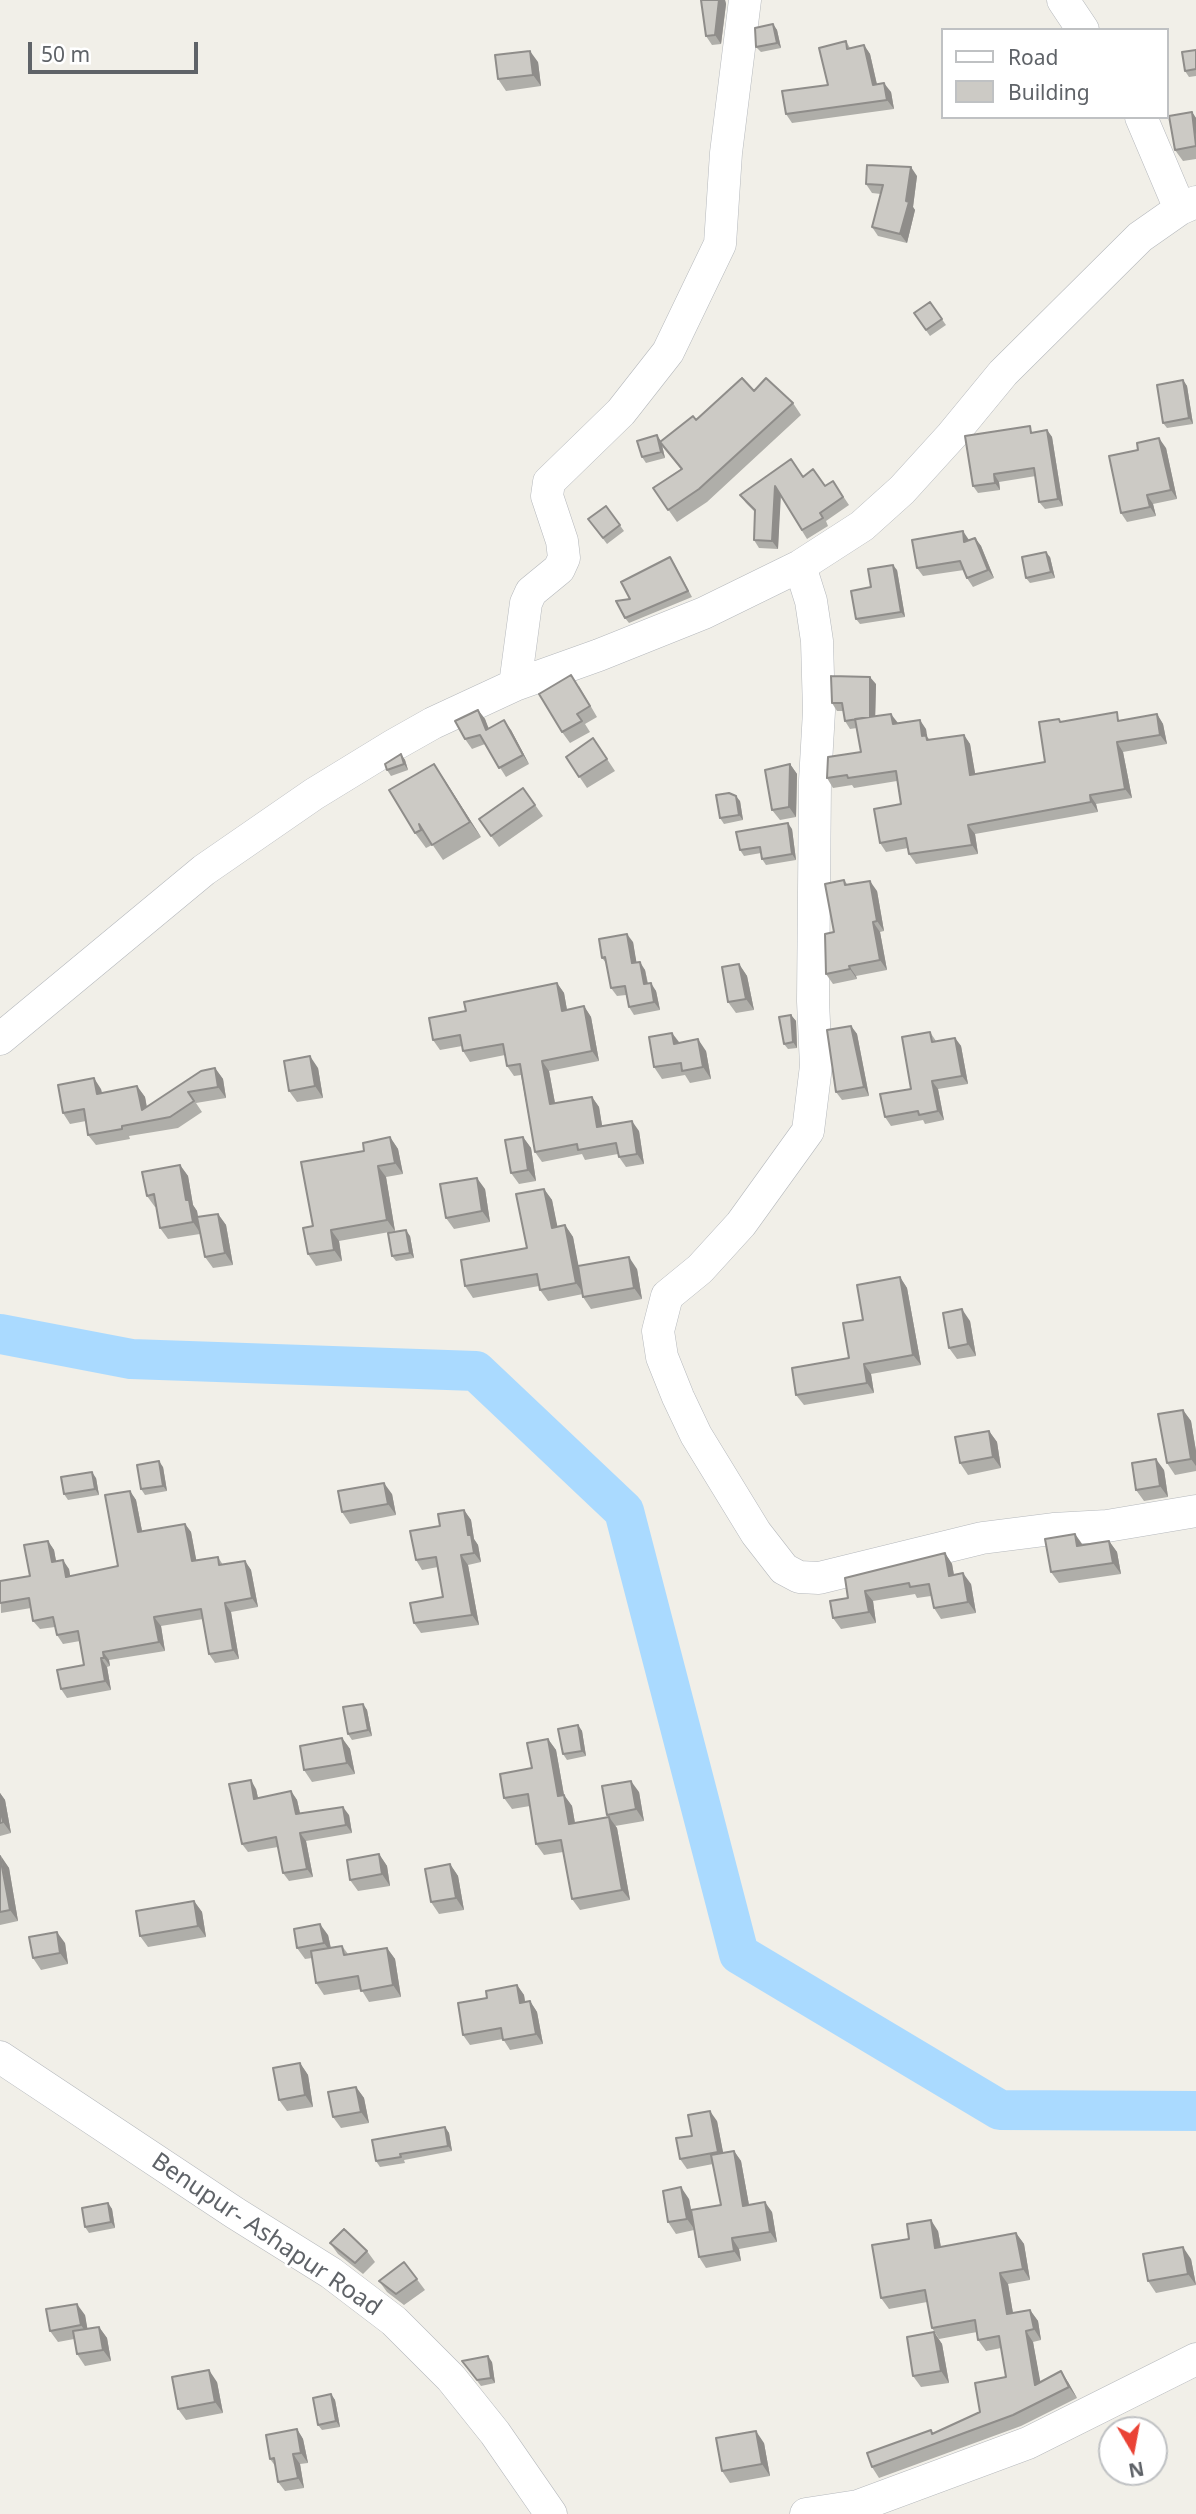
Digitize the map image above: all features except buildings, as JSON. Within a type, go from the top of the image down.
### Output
[{"type":"street","points":[[515,685],[526,603],[531,592],[559,569],[564,558],[562,541],[547,496],[550,482],[621,412],[668,352],[720,244],[726,153],[745,0]]},
{"type":"street","points":[[1063,0],[1082,28]]},
{"type":"street","points":[[0,1039],[204,870],[314,793],[433,723],[515,685],[704,613],[800,566],[862,526],[902,490],[1003,373],[1140,237],[1188,205],[1142,119]]},
{"type":"street","points":[[800,566],[811,601],[817,641],[819,711],[815,794],[813,1001],[816,1066],[808,1131],[740,1224],[701,1269],[667,1296],[658,1331],[662,1357],[678,1397],[696,1435],[756,1533],[784,1569],[799,1577],[819,1578],[982,1538],[1053,1529],[1107,1526],[1196,1511]]},
{"type":"street","name":"Benupur- Ashapur Road","points":[[0,2057],[235,2213],[331,2273],[394,2321],[451,2378],[495,2433],[551,2514]]},
{"type":"street","points":[[806,2514],[858,2507],[1028,2443],[1196,2359]]},
{"type":"waterway","points":[[0,1334],[131,1359],[476,1371],[624,1511],[739,1954],[1000,2110],[1196,2111]]}]
